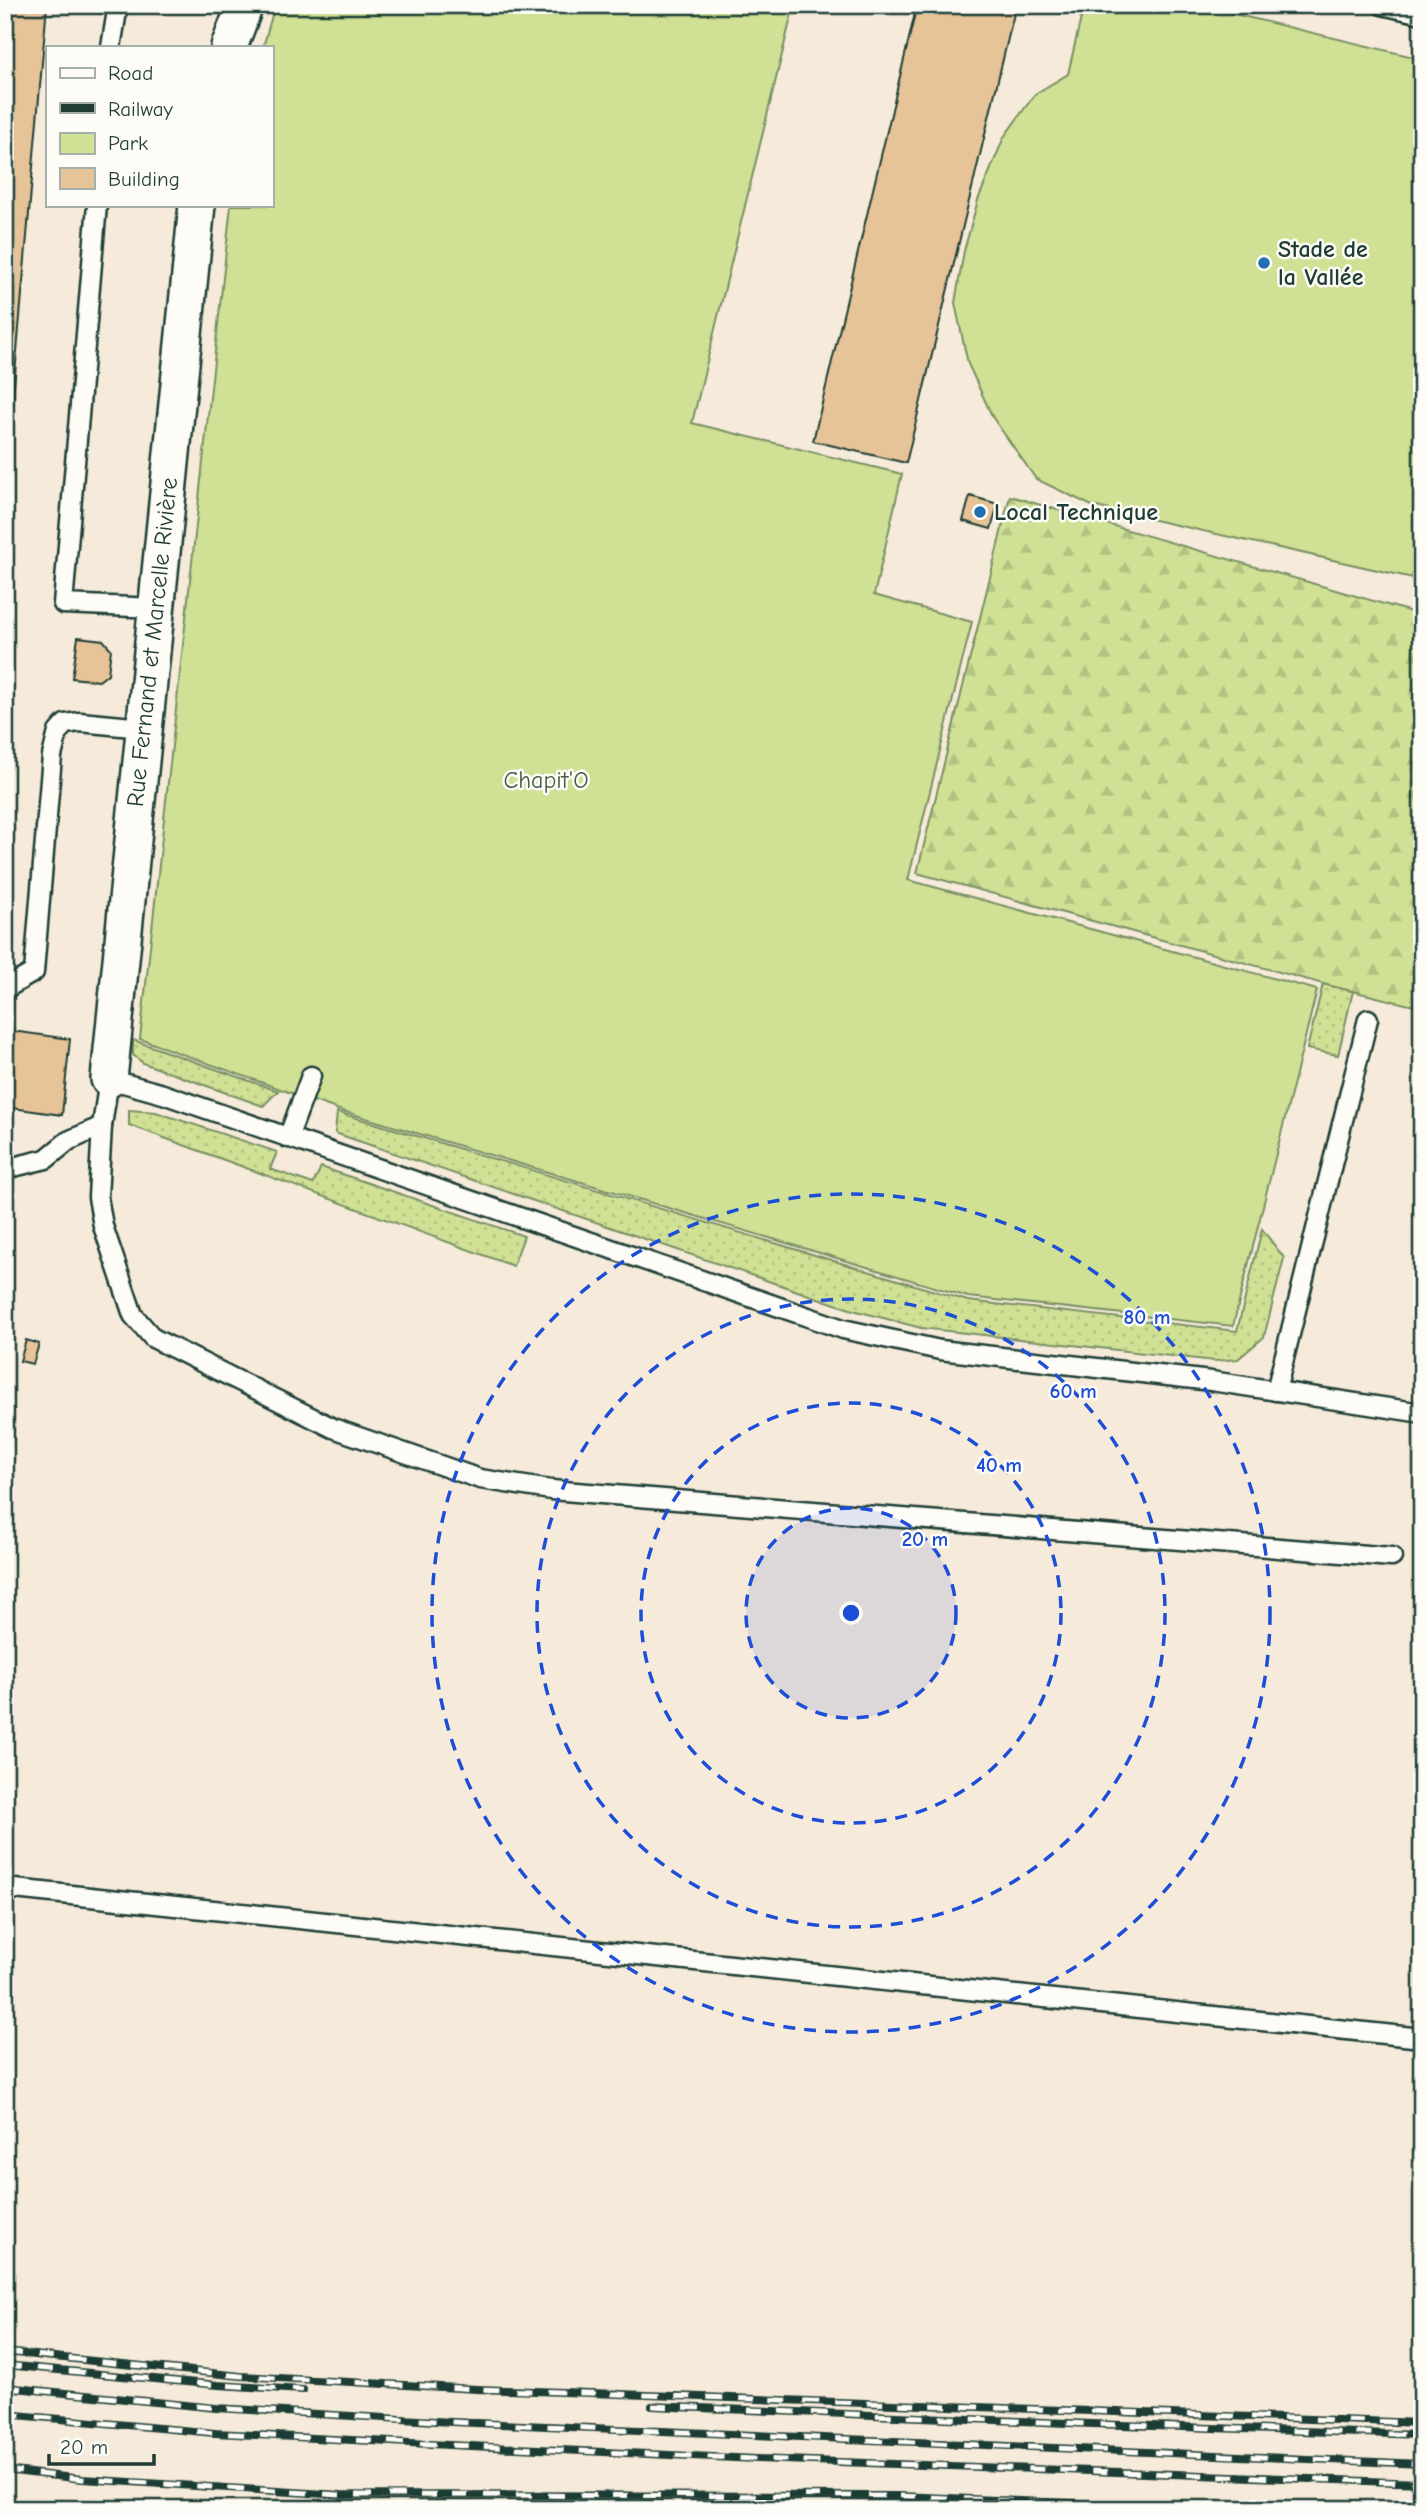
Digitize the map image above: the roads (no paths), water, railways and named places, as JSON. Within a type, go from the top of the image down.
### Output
[{"type":"street","points":[[215,46],[219,5]]},
{"type":"street","points":[[229,46],[245,5]]},
{"type":"street","name":"Rue Fernand et Marcelle Rivière","points":[[109,1079],[197,206]]},
{"type":"lane","points":[[111,46],[118,5]]},
{"type":"lane","points":[[1382,5],[1422,14]]},
{"type":"lane","points":[[97,206],[63,604],[156,608]]},
{"type":"lane","points":[[5,989],[34,972],[52,756],[58,732],[65,724],[80,722],[143,728]]},
{"type":"lane","points":[[1276,1391],[1368,1019]]},
{"type":"lane","points":[[288,1138],[311,1076]]},
{"type":"lane","points":[[1392,1557],[565,1491],[480,1479],[333,1428],[153,1338],[133,1315],[103,1226],[98,1197],[102,1126],[109,1079],[133,1084],[843,1329],[940,1350],[1212,1381],[1422,1413]]},
{"type":"lane","points":[[5,1169],[46,1159],[68,1140],[102,1126]]},
{"type":"lane","points":[[5,1888],[1422,2039]]},
{"type":"railway","points":[[5,2352],[241,2376],[477,2389],[1422,2423]]},
{"type":"railway","points":[[5,2365],[218,2385],[303,2390]]},
{"type":"railway","points":[[5,2387],[216,2408],[452,2422],[1422,2464]]},
{"type":"railway","points":[[652,2406],[1422,2435]]},
{"type":"railway","points":[[5,2414],[215,2433],[449,2445],[1422,2483]]},
{"type":"railway","points":[[5,2470],[82,2479],[341,2495],[900,2496],[1213,2509]]},
{"type":"place","name":"Stade de la Vallée","points":[[1264,263]]},
{"type":"place","name":"Local Technique","points":[[980,512]]},
{"type":"park label","name":"Chapit'O","points":[[546,780]]}]
